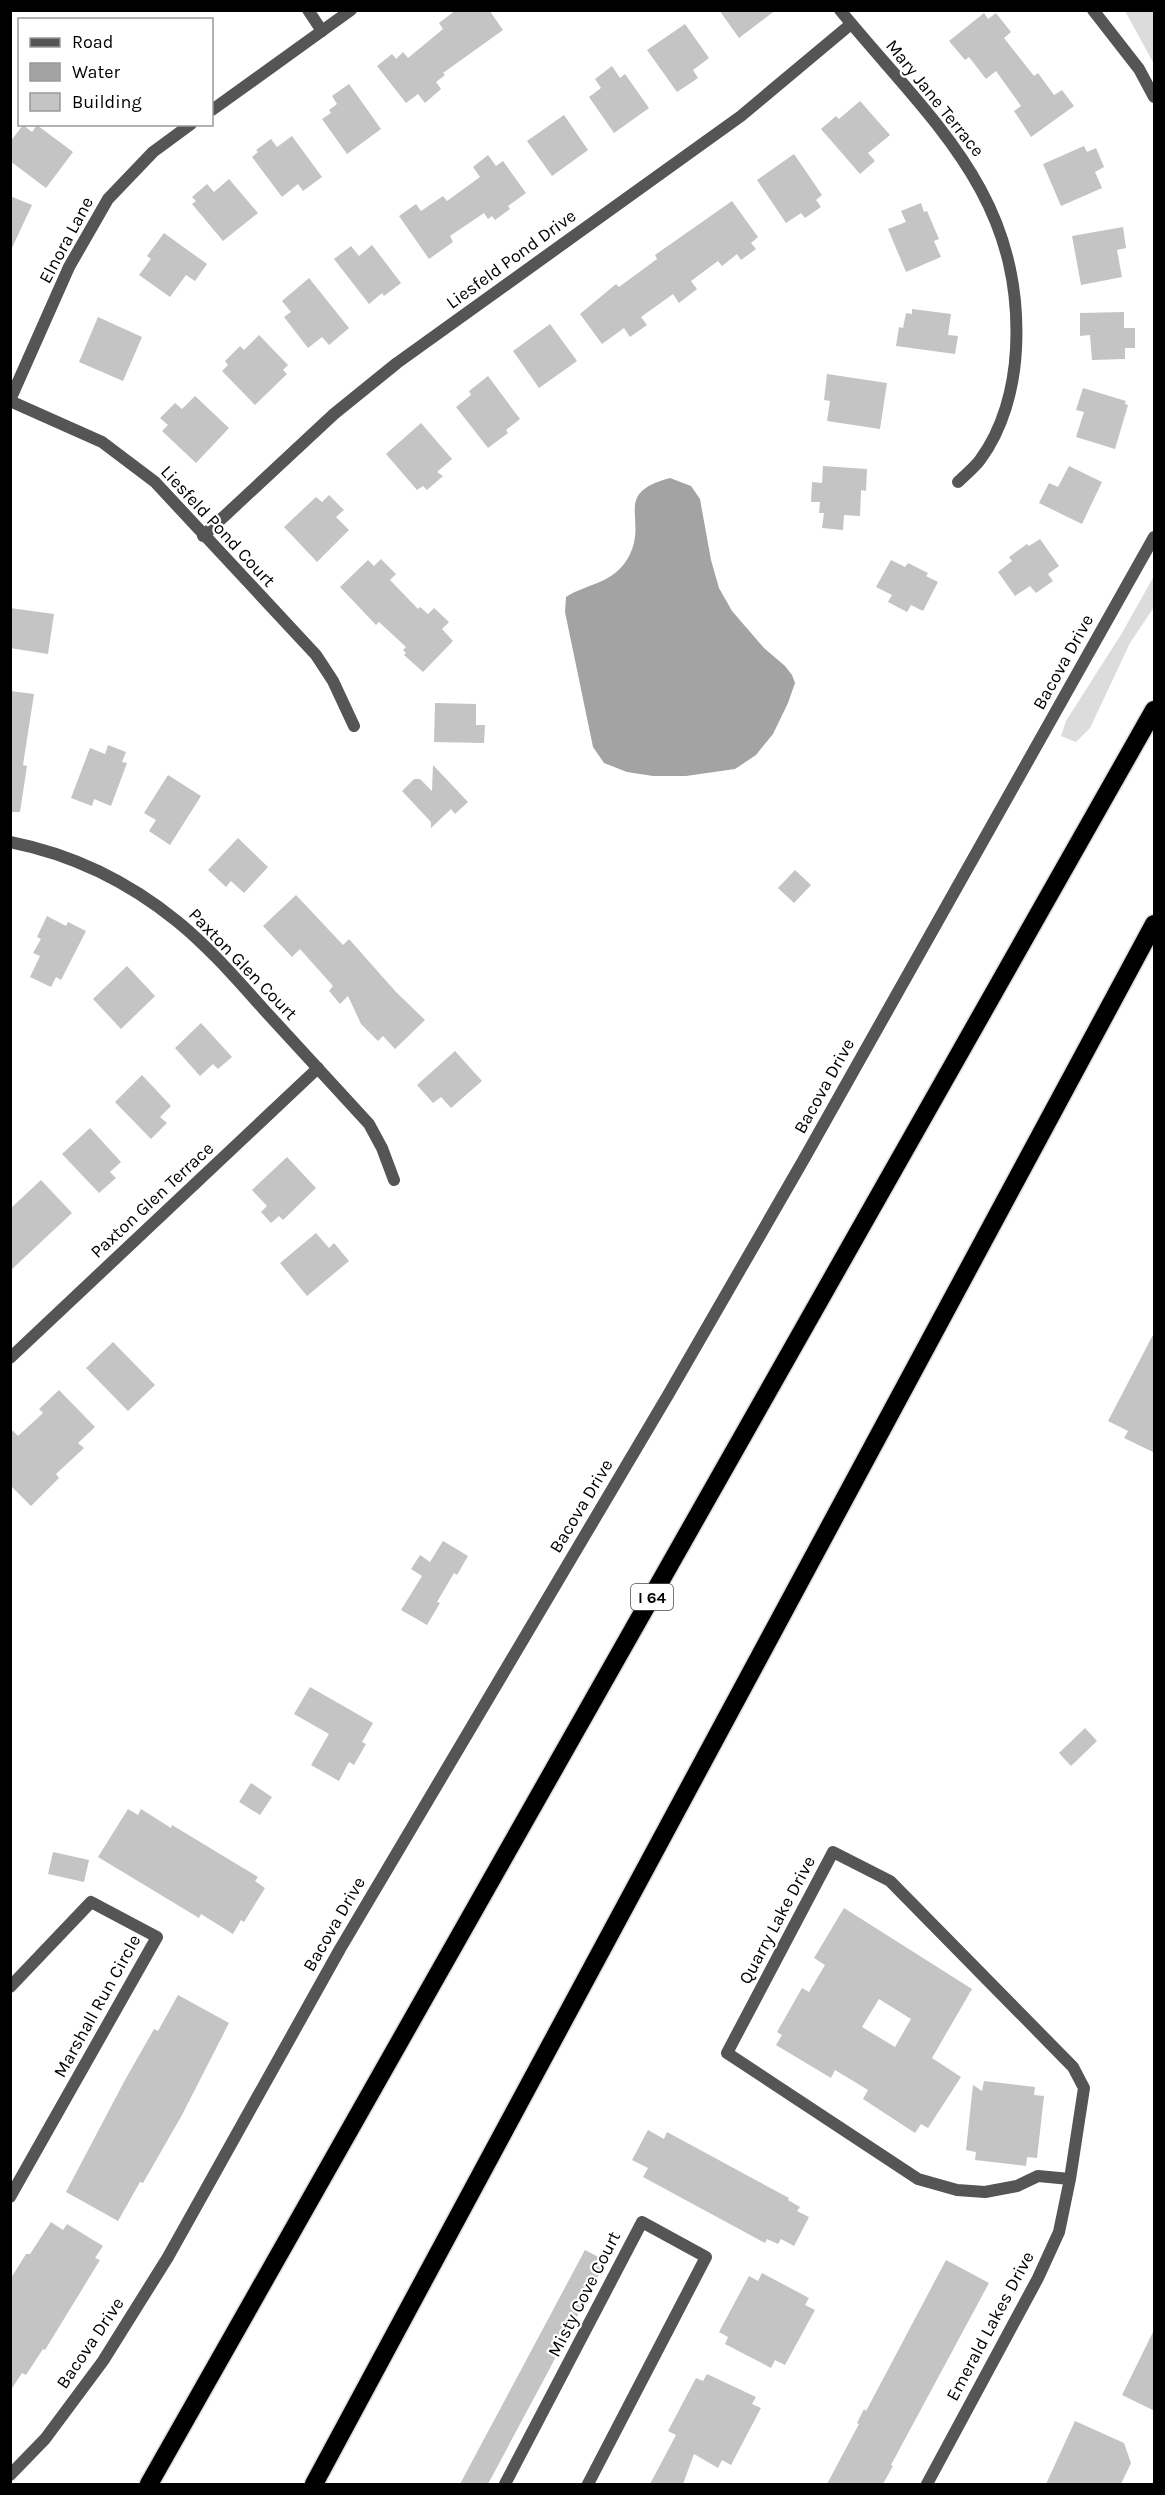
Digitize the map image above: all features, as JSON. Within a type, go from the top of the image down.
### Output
[{"type":"highway","name":"I 64","points":[[149,2484],[1155,710]]},
{"type":"highway","points":[[314,2484],[1155,924]]},
{"type":"street","points":[[308,10],[322,31]]},
{"type":"street","points":[[213,109],[322,31],[336,15],[351,10]]},
{"type":"street","name":"Mary Jane Terrace","points":[[840,10],[944,134],[975,175],[997,219],[1006,247],[1018,315],[1012,385],[994,436],[979,461],[958,483]]},
{"type":"street","points":[[1094,10],[1139,69],[1155,97]]},
{"type":"street","name":"Liesfeld Pond Drive","points":[[203,536],[334,414],[397,363],[741,116],[851,24]]},
{"type":"street","name":"Elnora Lane","points":[[10,400],[69,267],[108,199],[153,152],[189,126]]},
{"type":"street","name":"Liesfeld Pond Court","points":[[10,400],[102,442],[155,482],[316,655],[333,681],[354,726]]},
{"type":"street","name":"Bacova Drive","points":[[10,2475],[45,2439],[103,2361],[168,2257],[340,1949],[668,1395],[804,1159],[1155,537]]},
{"type":"street","name":"Paxton Glen Court","points":[[10,842],[40,848],[87,866],[136,892],[178,922],[215,957],[369,1124],[382,1148],[394,1180]]},
{"type":"street","name":"Paxton Glen Terrace","points":[[10,1358],[318,1068]]},
{"type":"street","name":"Quarry Lake Drive","points":[[833,1852],[891,1881],[1073,2067],[1084,2088],[1070,2179],[1038,2176],[1017,2186],[985,2192],[957,2190],[918,2179],[727,2053],[833,1852]]},
{"type":"street","name":"Marshall Run Circle","points":[[10,1987],[91,1902],[157,1937],[10,2197]]},
{"type":"street","name":"Emerald Lakes Drive","points":[[927,2484],[1038,2277],[1059,2232],[1070,2179]]},
{"type":"street","name":"Misty Cove Court","points":[[505,2484],[642,2222],[706,2257],[588,2484]]},
{"type":"shaded area","points":[[1125,11],[1154,11],[1154,64]]},
{"type":"shaded area","points":[[1154,576],[1154,607],[1130,643],[1090,728],[1076,742],[1061,736],[1066,721],[1122,633]]},
{"type":"water","points":[[670,478],[691,486],[700,499],[711,560],[719,588],[732,611],[764,648],[785,666],[795,683],[773,734],[756,755],[735,769],[686,776],[653,776],[627,772],[604,763],[593,747],[565,612],[566,597],[608,578],[622,567],[634,544],[636,500],[641,492],[652,484]]},
{"type":"building","points":[[456,10],[489,10],[503,30],[443,73],[445,75],[436,82],[441,89],[425,103],[418,94],[406,103],[377,66],[392,54],[396,59],[403,52],[408,58],[443,29],[439,23]]},
{"type":"building","points":[[719,10],[776,10],[739,38]]},
{"type":"building","points":[[984,13],[988,19],[996,13],[1011,32],[1004,38],[1034,76],[1038,73],[1054,95],[1062,90],[1074,106],[1031,137],[1014,111],[1021,106],[996,71],[986,79],[969,57],[965,60],[949,41]]},
{"type":"building","points":[[685,24],[709,58],[693,70],[698,78],[677,92],[647,50]]},
{"type":"building","points":[[612,66],[620,78],[625,74],[649,108],[614,133],[589,97],[601,88],[595,79]]},
{"type":"building","points":[[349,84],[381,129],[347,154],[322,119],[331,113],[329,110],[337,104],[332,96]]},
{"type":"building","points":[[860,101],[890,135],[868,153],[875,161],[860,174],[821,129],[836,116],[839,119]]},
{"type":"building","points":[[564,115],[588,150],[552,176],[527,141]]},
{"type":"building","points":[[22,126],[32,132],[38,126],[73,152],[46,188],[10,161],[10,142]]},
{"type":"building","points":[[292,136],[322,177],[303,191],[298,184],[282,197],[252,157],[258,152],[256,150],[271,139],[277,147]]},
{"type":"building","points":[[1084,146],[1087,152],[1096,148],[1104,167],[1095,172],[1102,188],[1061,206],[1043,164]]},
{"type":"building","points":[[794,154],[822,195],[816,200],[821,207],[805,218],[801,213],[786,223],[757,180]]},
{"type":"building","points":[[488,155],[496,166],[503,161],[526,193],[508,206],[510,209],[495,220],[492,216],[488,219],[484,213],[450,236],[453,242],[429,259],[399,216],[416,204],[421,211],[443,196],[447,201],[480,177],[473,167]]},
{"type":"building","points":[[229,179],[258,213],[223,241],[192,204],[196,201],[192,197],[207,184],[214,192]]},
{"type":"building","points":[[10,196],[32,205],[10,252]]},
{"type":"building","points":[[732,201],[758,237],[751,243],[756,249],[741,260],[737,254],[722,266],[718,261],[691,281],[697,289],[679,303],[673,294],[641,317],[647,325],[630,337],[624,328],[602,344],[580,314],[616,284],[619,287],[657,259],[655,255]]},
{"type":"building","points":[[921,203],[939,239],[934,241],[941,257],[906,272],[888,229],[906,222],[901,211]]},
{"type":"building","points":[[1123,227],[1126,248],[1117,250],[1122,277],[1081,285],[1072,236]]},
{"type":"building","points":[[164,233],[207,264],[195,281],[186,275],[170,297],[139,275],[151,259],[147,256]]},
{"type":"building","points":[[372,245],[401,283],[384,296],[382,293],[369,304],[334,259],[351,246],[359,256]]},
{"type":"building","points":[[309,278],[349,328],[329,345],[322,337],[308,348],[284,317],[291,312],[282,301]]},
{"type":"building","points":[[912,309],[951,314],[948,335],[958,336],[955,354],[896,346],[899,327],[903,328],[906,313],[912,314]]},
{"type":"building","points":[[1124,312],[1124,328],[1135,328],[1135,348],[1125,348],[1125,359],[1092,360],[1090,335],[1080,336],[1080,313]]},
{"type":"building","points":[[98,317],[142,337],[123,381],[79,362]]},
{"type":"building","points":[[550,324],[577,361],[539,388],[513,351]]},
{"type":"building","points":[[259,335],[288,365],[283,370],[287,374],[255,405],[222,371],[228,365],[225,361],[240,346],[244,350]]},
{"type":"building","points":[[827,374],[887,383],[880,429],[827,421],[830,401],[824,400]]},
{"type":"building","points":[[488,376],[520,419],[506,430],[508,433],[488,448],[456,407],[471,395],[469,391]]},
{"type":"building","points":[[1083,388],[1126,401],[1125,404],[1128,405],[1115,449],[1076,437],[1084,412],[1076,410]]},
{"type":"building","points":[[195,396],[229,428],[196,463],[162,431],[168,425],[160,418],[175,403],[182,409]]},
{"type":"building","points":[[421,423],[452,459],[437,472],[443,476],[427,490],[423,486],[417,490],[386,454]]},
{"type":"building","points":[[823,466],[867,469],[866,491],[861,490],[860,516],[844,515],[843,530],[822,528],[824,513],[819,513],[820,502],[811,502],[812,482],[822,483]]},
{"type":"building","points":[[1069,466],[1102,482],[1082,524],[1039,503],[1049,483],[1058,487]]},
{"type":"building","points":[[329,495],[344,510],[336,517],[349,530],[317,562],[284,527],[316,497],[322,502]]},
{"type":"building","points":[[1040,539],[1059,566],[1048,574],[1053,581],[1036,593],[1030,586],[1015,596],[998,572],[1012,561],[1009,557],[1027,544],[1029,546]]},
{"type":"building","points":[[381,559],[396,574],[390,580],[418,609],[420,607],[428,614],[434,608],[449,622],[442,629],[453,641],[423,672],[404,655],[406,653],[403,650],[406,647],[379,622],[376,625],[340,587],[368,560],[374,566]]},
{"type":"building","points":[[891,560],[905,567],[908,563],[928,573],[926,576],[938,582],[923,611],[911,605],[907,612],[888,602],[892,595],[876,587]]},
{"type":"building","points":[[10,608],[54,614],[48,654],[10,648]]},
{"type":"building","points":[[10,691],[34,694],[23,765],[27,766],[20,812],[10,812]]},
{"type":"building","points":[[435,703],[476,704],[476,725],[485,725],[484,743],[434,742]]},
{"type":"building","points":[[108,745],[126,752],[122,762],[127,763],[111,806],[94,799],[92,806],[71,798],[90,748],[105,754]]},
{"type":"building","points":[[433,765],[468,802],[455,814],[451,809],[431,828],[431,822],[402,791],[414,779],[420,779],[432,791]]},
{"type":"building","points":[[168,775],[201,796],[170,845],[149,831],[156,820],[144,813]]},
{"type":"building","points":[[238,838],[268,867],[244,893],[231,881],[226,887],[208,870]]},
{"type":"building","points":[[795,870],[811,885],[794,903],[778,888]]},
{"type":"building","points":[[296,895],[343,945],[349,939],[396,992],[425,1020],[395,1049],[383,1036],[378,1041],[361,1024],[348,996],[340,1004],[329,991],[333,986],[300,949],[292,957],[263,926]]},
{"type":"building","points":[[47,916],[66,926],[68,922],[86,931],[61,980],[56,977],[51,987],[30,977],[40,956],[33,953],[41,939],[37,937]]},
{"type":"building","points":[[127,966],[155,996],[121,1029],[93,999]]},
{"type":"building","points":[[201,1023],[232,1057],[218,1069],[213,1064],[200,1076],[175,1048]]},
{"type":"building","points":[[455,1051],[482,1081],[451,1108],[441,1097],[433,1103],[417,1085]]},
{"type":"building","points":[[142,1075],[171,1106],[160,1117],[167,1123],[151,1139],[115,1102]]},
{"type":"building","points":[[90,1128],[121,1162],[110,1172],[116,1178],[99,1193],[62,1154]]},
{"type":"building","points":[[287,1157],[316,1188],[283,1220],[279,1216],[271,1223],[261,1212],[267,1206],[252,1190]]},
{"type":"building","points":[[41,1180],[72,1213],[10,1271],[10,1209]]},
{"type":"building","points":[[316,1233],[329,1248],[334,1243],[349,1261],[307,1296],[280,1263]]},
{"type":"building","points":[[1155,1331],[1155,1453],[1124,1438],[1128,1431],[1108,1421]]},
{"type":"building","points":[[113,1342],[155,1385],[128,1411],[86,1368]]},
{"type":"building","points":[[59,1390],[95,1427],[78,1443],[84,1448],[56,1474],[59,1478],[31,1506],[10,1485],[10,1428],[18,1436],[43,1413],[39,1409]]},
{"type":"building","points":[[443,1541],[468,1556],[457,1575],[454,1573],[427,1625],[401,1610],[422,1576],[411,1569],[420,1555],[430,1562]]},
{"type":"building","points":[[310,1687],[373,1723],[362,1742],[366,1744],[354,1765],[349,1762],[339,1781],[311,1765],[329,1734],[294,1714]]},
{"type":"building","points":[[1085,1728],[1097,1741],[1071,1766],[1059,1753]]},
{"type":"building","points":[[251,1783],[272,1797],[260,1815],[239,1802]]},
{"type":"building","points":[[128,1809],[138,1815],[141,1809],[171,1828],[172,1825],[258,1877],[255,1881],[265,1888],[244,1922],[241,1920],[233,1934],[201,1914],[199,1918],[98,1857]]},
{"type":"building","points":[[53,1852],[89,1860],[84,1882],[48,1874]]},
{"type":"building","points":[[844,1908],[972,1989],[932,2058],[961,2077],[928,2128],[921,2124],[915,2133],[863,2099],[868,2090],[835,2070],[831,2078],[776,2045],[782,2035],[777,2032],[802,1988],[809,1992],[825,1965],[814,1958]],"holes":[[[879,1999],[911,2019],[895,2047],[862,2027]]]},
{"type":"building","points":[[178,1995],[229,2023],[182,2115],[118,2221],[66,2192],[125,2080],[154,2029],[158,2031]]},
{"type":"building","points":[[984,2081],[1035,2087],[1034,2095],[1044,2096],[1037,2158],[1027,2157],[1026,2166],[975,2160],[976,2152],[966,2150],[973,2085],[982,2091]]},
{"type":"building","points":[[648,2130],[664,2139],[667,2132],[789,2198],[788,2200],[800,2207],[797,2211],[809,2217],[794,2246],[781,2239],[778,2244],[767,2239],[765,2243],[643,2177],[648,2168],[632,2160]]},
{"type":"building","points":[[51,2222],[63,2230],[67,2224],[103,2246],[95,2258],[100,2260],[45,2350],[43,2349],[26,2375],[22,2373],[10,2391],[11,2278]]},
{"type":"building","points":[[585,2250],[606,2261],[549,2370],[488,2484],[460,2484]]},
{"type":"building","points":[[946,2260],[989,2283],[891,2465],[893,2466],[883,2484],[827,2484],[859,2424],[857,2423],[864,2409],[866,2411]]},
{"type":"building","points":[[762,2273],[809,2298],[805,2305],[815,2310],[785,2365],[775,2360],[771,2368],[725,2344],[728,2337],[719,2332],[749,2276],[758,2281]]},
{"type":"building","points":[[1155,2328],[1155,2411],[1122,2395]]},
{"type":"building","points":[[707,2374],[756,2397],[752,2404],[761,2408],[731,2465],[722,2460],[718,2468],[694,2454],[683,2484],[650,2484],[676,2435],[668,2431],[696,2378],[703,2381]]},
{"type":"building","points":[[1075,2421],[1124,2443],[1131,2463],[1121,2484],[1046,2484]]}]
